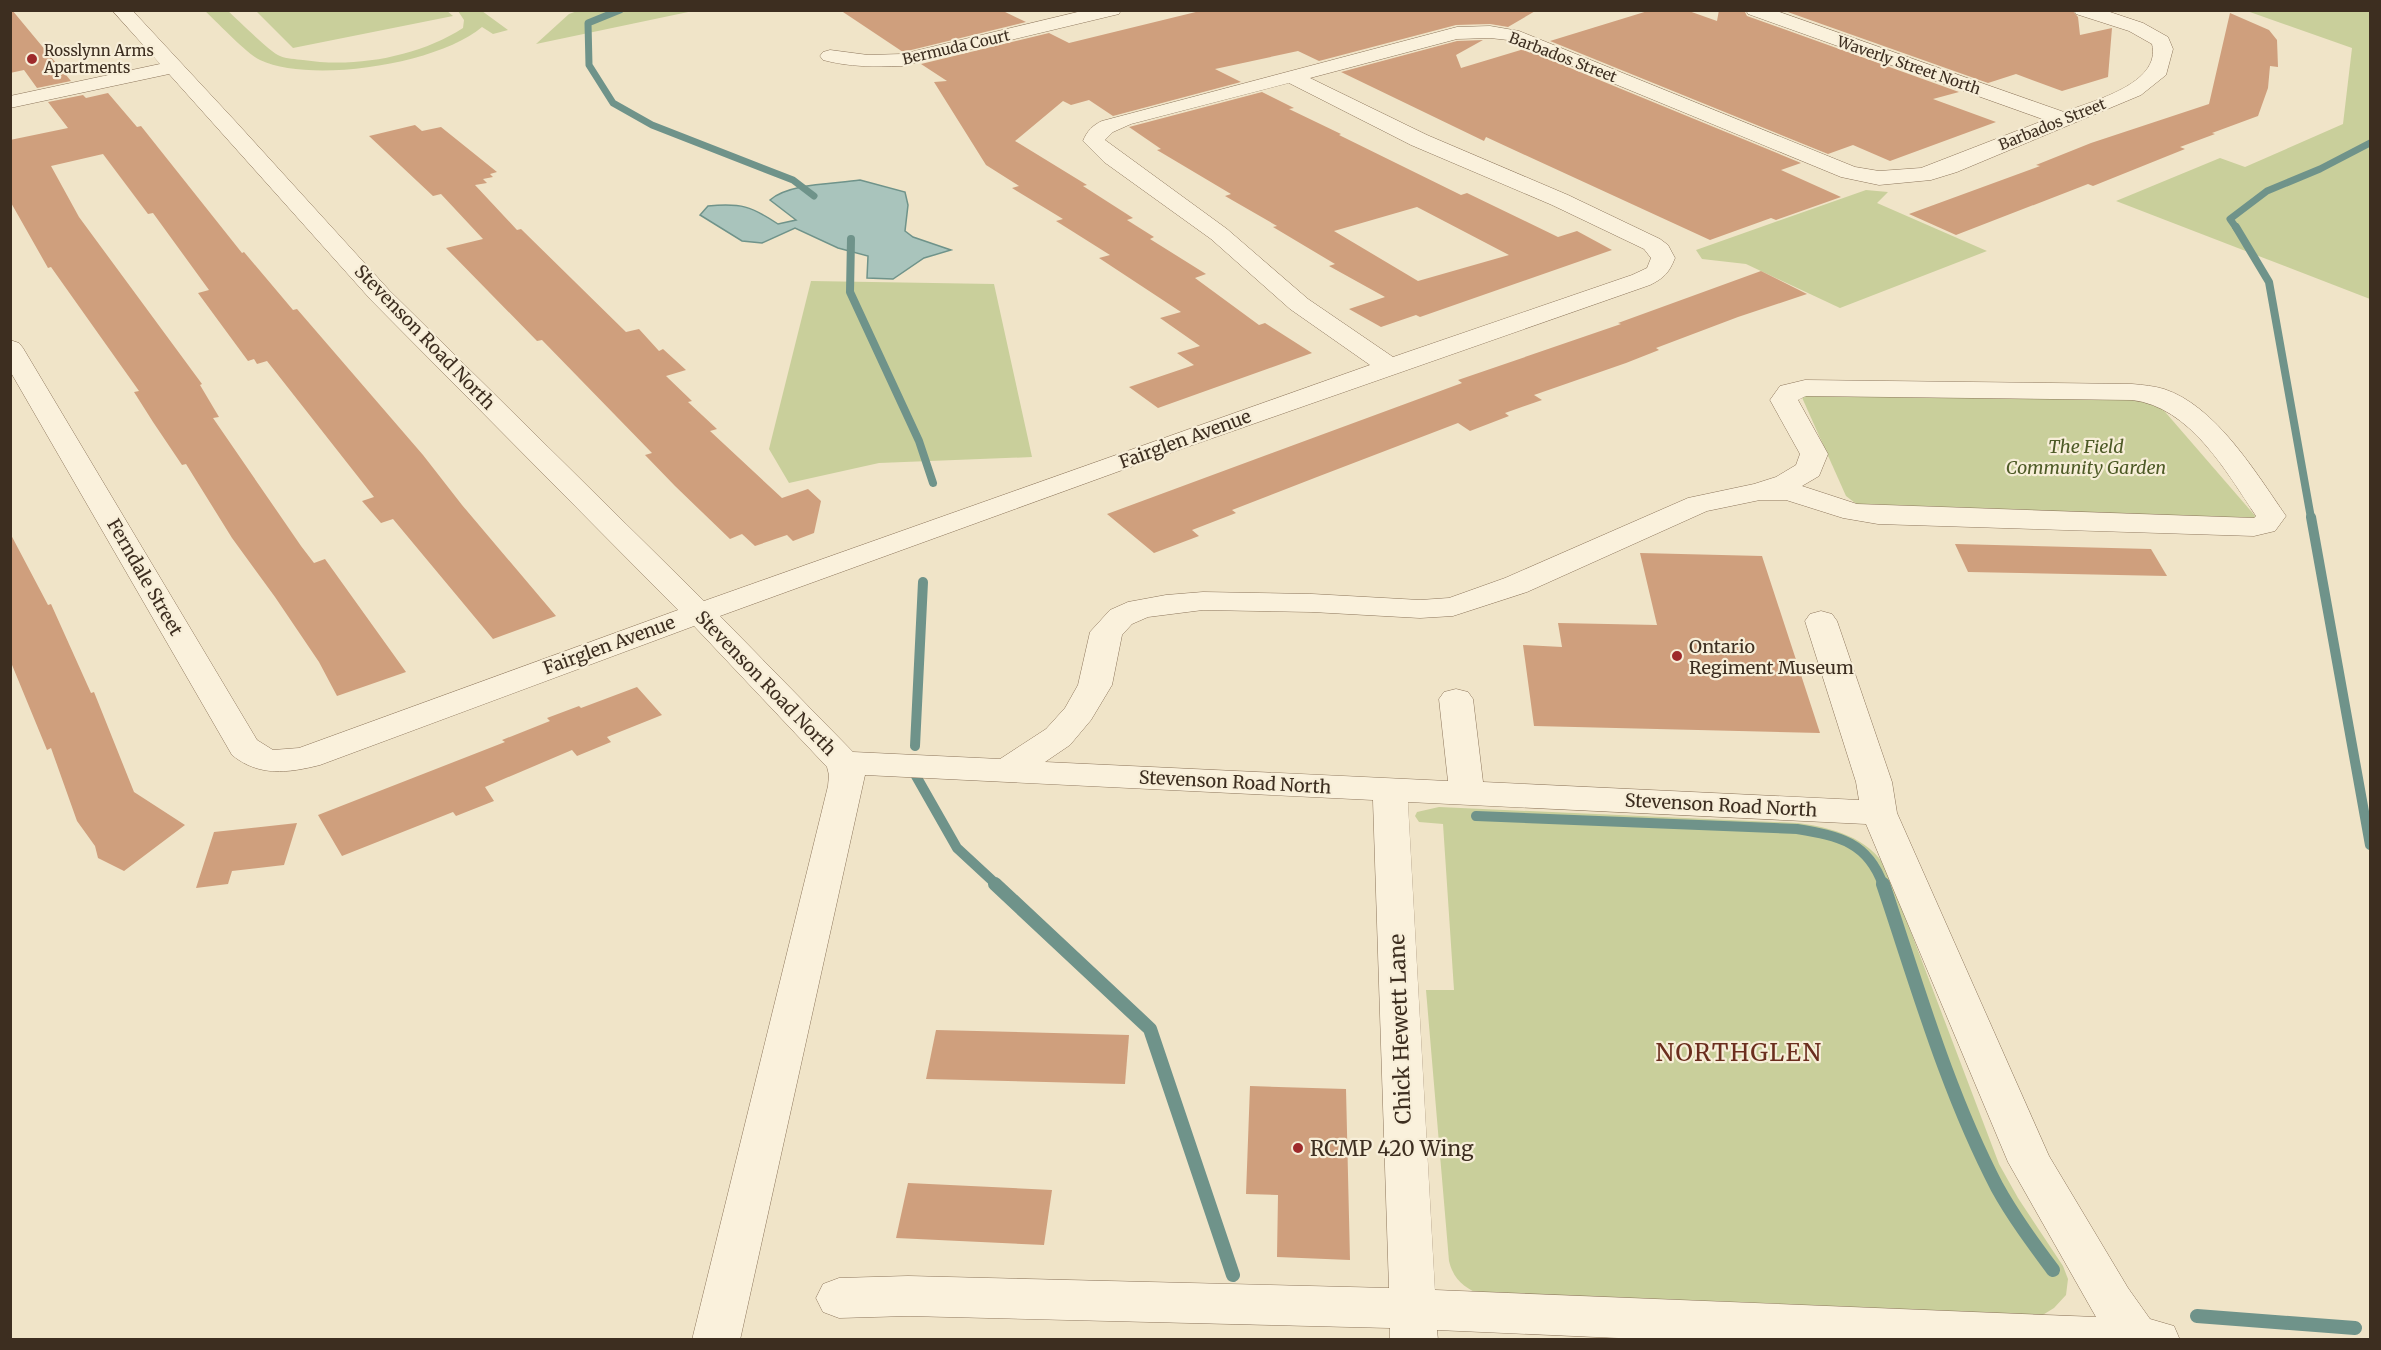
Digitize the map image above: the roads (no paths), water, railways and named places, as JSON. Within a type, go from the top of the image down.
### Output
[{"type":"street","name":"Stevenson Road North","points":[[121,10],[230,127],[380,295],[698,612],[843,763],[1879,813]]},
{"type":"street","name":"Bermuda Court","points":[[830,56],[868,61],[902,60],[1074,14],[1112,10]]},
{"type":"street","name":"Waverly Street North","points":[[1755,10],[2063,119]]},
{"type":"street","name":"Barbados Street","points":[[1389,366],[1299,304],[1219,234],[1112,157],[1094,141],[1096,134],[1104,127],[1124,120],[1457,33],[1490,32],[1512,35],[1849,172],[1879,178],[1914,176],[1948,167],[2134,91],[2156,75],[2163,50],[2161,41],[2154,35],[2136,27],[2083,10]]},
{"type":"street","points":[[10,102],[173,67]]},
{"type":"street","name":"Fairglen Avenue","points":[[308,757],[698,612],[1656,273],[1663,258],[1660,250],[1652,243],[1419,140],[1291,76]]},
{"type":"street","name":"Ferndale Street","points":[[10,348],[244,747],[257,759],[273,762],[308,757]]},
{"type":"street","points":[[1007,771],[1058,737],[1079,713],[1095,685],[1106,632],[1121,617],[1139,609],[1203,601],[1312,603],[1420,609],[1453,607],[1516,585],[1698,504],[1760,491],[1786,483],[1809,470],[1814,454],[1784,400],[1790,393],[1805,388],[2132,392],[2156,395],[2173,403],[2194,419],[2228,454],[2271,516],[2264,525],[2254,527],[1878,515],[1853,512],[1789,491],[1760,491]]},
{"type":"street","points":[[1821,621],[1874,782],[1879,813],[2030,1162],[2112,1302],[2144,1339]]},
{"type":"street","points":[[1456,699],[1467,793]]},
{"type":"street","points":[[716,1340],[846,786],[847,775],[843,763]]},
{"type":"street","name":"Chick Hewett Lane","points":[[1390,789],[1414,1324]]},
{"type":"street","points":[[839,1298],[908,1296],[1414,1324],[2144,1339]]},
{"type":"water","points":[[860,180],[905,192],[908,205],[905,231],[913,237],[951,250],[924,258],[893,279],[867,278],[868,256],[838,248],[795,228],[762,243],[742,241],[700,215],[708,206],[738,206],[760,213],[778,224],[796,220],[770,200],[778,194],[800,187]]},
{"type":"waterway","points":[[620,10],[588,23],[589,65],[613,103],[652,125],[793,180],[814,196]]},
{"type":"waterway","points":[[2237,229],[2230,219],[2267,191],[2320,169],[2370,143]]},
{"type":"waterway","points":[[2236,227],[2269,282],[2311,518]]},
{"type":"waterway","points":[[851,239],[850,292],[919,441],[933,483]]},
{"type":"waterway","points":[[2311,517],[2370,845]]},
{"type":"waterway","points":[[915,746],[923,582]]},
{"type":"waterway","points":[[916,776],[957,848],[997,885]]},
{"type":"waterway","points":[[1476,816],[1797,829],[1839,838],[1850,843],[1869,859],[1883,885]]},
{"type":"waterway","points":[[995,884],[1150,1029],[1233,1275]]},
{"type":"waterway","points":[[1883,884],[1948,1076],[1979,1151],[2010,1208],[2053,1270]]},
{"type":"waterway","points":[[2197,1316],[2355,1328]]},
{"type":"place","name":"Rosslynn Arms Apartments","points":[[32,59]]},
{"type":"place","name":"Ontario Regiment Museum","points":[[1677,656]]},
{"type":"place","name":"RCMP 420 Wing","points":[[1298,1148]]},
{"type":"district","name":"NORTHGLEN","points":[[1739,1052]]},
{"type":"park label","name":"The Field Community Garden","points":[[2086,456]]}]
